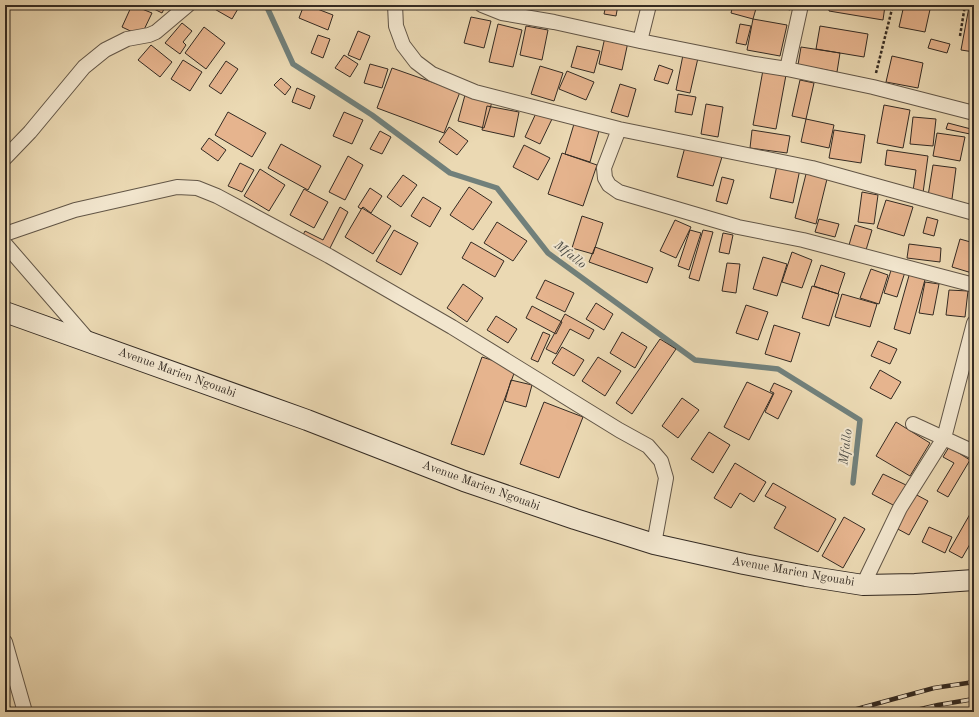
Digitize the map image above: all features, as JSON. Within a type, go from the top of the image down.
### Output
[{"type":"street","points":[[5,158],[30,132],[84,67],[105,50],[127,39],[149,35],[156,32],[188,5]]},
{"type":"street","points":[[395,5],[396,26],[403,45],[416,62],[432,74],[475,92],[619,129],[812,168],[974,213]]},
{"type":"street","points":[[482,5],[502,13],[554,22],[640,41],[873,87],[974,113]]},
{"type":"street","points":[[640,41],[649,5]]},
{"type":"street","points":[[787,69],[801,5]]},
{"type":"street","points":[[619,129],[604,168],[605,178],[608,185],[619,192],[738,227],[803,240],[974,285]]},
{"type":"street","points":[[5,234],[75,210],[177,187],[197,188],[217,196],[329,256],[452,327],[619,430],[648,446],[661,462],[666,478],[654,544]]},
{"type":"street","points":[[5,244],[90,342]]},
{"type":"street","name":"Avenue Marien Ngouabi","points":[[5,312],[307,420],[464,481],[654,544],[744,564],[863,585],[915,584],[974,580]]},
{"type":"street","points":[[863,585],[900,508],[944,438],[974,323]]},
{"type":"street","points":[[913,424],[974,452]]},
{"type":"street","points":[[5,642],[25,712]]},
{"type":"path","points":[[873,87],[893,5]]},
{"type":"path","points":[[960,36],[965,5]]},
{"type":"building","points":[[132,5],[152,13],[141,36],[122,27]]},
{"type":"building","points":[[146,5],[166,5],[162,13]]},
{"type":"building","points":[[212,5],[235,5],[239,7],[232,19],[211,7]]},
{"type":"building","points":[[304,5],[333,15],[328,30],[299,18]]},
{"type":"building","points":[[606,5],[618,5],[616,16],[604,14]]},
{"type":"building","points":[[733,5],[757,5],[753,19],[731,13]]},
{"type":"building","points":[[771,5],[791,5],[790,10]]},
{"type":"building","points":[[829,5],[885,6],[883,20],[829,11]]},
{"type":"building","points":[[904,5],[931,5],[925,32],[899,27]]},
{"type":"building","points":[[969,7],[974,8],[974,52],[961,50]]},
{"type":"building","points":[[471,17],[491,21],[484,48],[464,43]]},
{"type":"building","points":[[753,19],[787,25],[780,56],[747,50]]},
{"type":"building","points":[[182,23],[192,31],[183,42],[186,45],[180,54],[165,43]]},
{"type":"building","points":[[498,24],[522,30],[513,67],[489,62]]},
{"type":"building","points":[[740,24],[751,26],[746,45],[736,43]]},
{"type":"building","points":[[526,26],[548,30],[542,60],[520,55]]},
{"type":"building","points":[[820,26],[868,34],[864,57],[816,49]]},
{"type":"building","points":[[204,27],[225,43],[206,69],[185,53]]},
{"type":"building","points":[[358,31],[370,36],[360,60],[348,55]]},
{"type":"building","points":[[318,35],[330,39],[323,58],[311,53]]},
{"type":"building","points":[[605,37],[628,42],[622,70],[599,64]]},
{"type":"building","points":[[931,39],[950,44],[947,53],[928,48]]},
{"type":"building","points":[[151,45],[172,62],[160,77],[138,60]]},
{"type":"building","points":[[577,46],[600,51],[594,73],[571,67]]},
{"type":"building","points":[[801,47],[840,53],[837,72],[798,65]]},
{"type":"building","points":[[344,55],[358,64],[350,77],[335,68]]},
{"type":"building","points":[[683,55],[698,58],[690,93],[676,90]]},
{"type":"building","points":[[892,56],[923,63],[918,88],[886,82]]},
{"type":"building","points":[[183,60],[202,72],[190,91],[171,79]]},
{"type":"building","points":[[226,61],[238,69],[221,94],[209,86]]},
{"type":"building","points":[[370,64],[388,69],[382,88],[364,83]]},
{"type":"building","points":[[659,65],[673,70],[668,84],[654,80]]},
{"type":"building","points":[[540,66],[563,73],[554,101],[531,94]]},
{"type":"building","points":[[392,68],[460,92],[444,133],[377,108]]},
{"type":"building","points":[[763,70],[786,75],[776,129],[753,125]]},
{"type":"building","points":[[567,71],[594,82],[586,100],[559,89]]},
{"type":"building","points":[[281,78],[291,87],[285,95],[274,85]]},
{"type":"building","points":[[800,80],[814,83],[806,119],[792,116]]},
{"type":"building","points":[[620,84],[636,89],[628,117],[611,112]]},
{"type":"building","points":[[297,88],[315,96],[310,109],[292,102]]},
{"type":"building","points":[[678,94],[696,97],[692,115],[675,112]]},
{"type":"building","points":[[465,95],[492,102],[484,128],[458,121]]},
{"type":"building","points":[[706,104],[723,107],[718,137],[701,134]]},
{"type":"building","points":[[884,105],[910,110],[903,148],[877,143]]},
{"type":"building","points":[[487,106],[519,112],[514,137],[482,130]]},
{"type":"building","points":[[537,111],[552,119],[540,144],[525,137]]},
{"type":"building","points":[[228,112],[266,133],[252,157],[215,135]]},
{"type":"building","points":[[344,112],[363,120],[352,144],[333,136]]},
{"type":"building","points":[[913,117],[936,119],[933,146],[910,144]]},
{"type":"building","points":[[806,119],[834,125],[829,148],[801,142]]},
{"type":"building","points":[[948,123],[971,129],[970,134],[946,129]]},
{"type":"building","points":[[574,124],[599,131],[590,162],[565,154]]},
{"type":"building","points":[[449,127],[468,141],[457,155],[439,142]]},
{"type":"building","points":[[752,130],[790,136],[787,153],[750,148]]},
{"type":"building","points":[[834,130],[865,135],[861,163],[829,158]]},
{"type":"building","points":[[380,131],[391,137],[382,154],[370,149]]},
{"type":"building","points":[[937,133],[965,137],[960,161],[933,156]]},
{"type":"building","points":[[209,138],[226,150],[218,161],[201,149]]},
{"type":"building","points":[[281,144],[321,166],[308,190],[268,168]]},
{"type":"building","points":[[524,145],[550,158],[538,180],[513,167]]},
{"type":"building","points":[[685,147],[722,157],[713,186],[677,177]]},
{"type":"building","points":[[887,150],[928,156],[923,193],[913,191],[916,170],[885,165]]},
{"type":"building","points":[[562,153],[597,165],[583,206],[548,194]]},
{"type":"building","points":[[348,156],[363,165],[345,200],[329,192]]},
{"type":"building","points":[[240,163],[254,170],[242,192],[228,186]]},
{"type":"building","points":[[777,165],[800,169],[793,203],[770,198]]},
{"type":"building","points":[[933,165],[956,168],[952,199],[928,196]]},
{"type":"building","points":[[260,169],[285,185],[269,211],[244,196]]},
{"type":"building","points":[[807,170],[828,175],[816,224],[795,218]]},
{"type":"building","points":[[403,175],[417,185],[401,207],[387,197]]},
{"type":"building","points":[[722,177],[734,180],[727,204],[716,201]]},
{"type":"building","points":[[469,187],[492,202],[473,230],[450,215]]},
{"type":"building","points":[[370,188],[382,196],[371,213],[363,207],[361,209],[358,207]]},
{"type":"building","points":[[304,189],[328,202],[314,228],[290,215]]},
{"type":"building","points":[[862,192],[878,195],[874,224],[858,222]]},
{"type":"building","points":[[423,197],[441,208],[430,227],[411,216]]},
{"type":"building","points":[[886,200],[913,207],[904,236],[877,228]]},
{"type":"building","points":[[340,207],[348,212],[328,252],[301,239],[305,231],[323,240]]},
{"type":"building","points":[[362,208],[391,226],[373,254],[345,237]]},
{"type":"building","points":[[582,216],[603,223],[593,254],[572,248]]},
{"type":"building","points":[[927,217],[938,220],[934,236],[923,233]]},
{"type":"building","points":[[819,219],[839,224],[835,237],[815,232]]},
{"type":"building","points":[[675,220],[691,227],[676,258],[660,251]]},
{"type":"building","points":[[497,222],[527,241],[513,261],[484,243]]},
{"type":"building","points":[[855,225],[872,230],[866,250],[849,245]]},
{"type":"building","points":[[394,230],[418,243],[401,275],[376,261]]},
{"type":"building","points":[[690,230],[701,233],[689,270],[678,266]]},
{"type":"building","points":[[703,230],[713,232],[699,281],[689,278]]},
{"type":"building","points":[[723,233],[733,235],[729,254],[719,252]]},
{"type":"building","points":[[960,239],[974,243],[974,266],[972,273],[952,267]]},
{"type":"building","points":[[471,242],[504,261],[495,277],[462,258]]},
{"type":"building","points":[[909,244],[941,248],[940,262],[907,258]]},
{"type":"building","points":[[595,247],[653,268],[647,283],[589,262]]},
{"type":"building","points":[[792,252],[812,260],[802,288],[782,282]]},
{"type":"building","points":[[763,257],[787,264],[777,296],[753,289]]},
{"type":"building","points":[[727,263],[740,264],[736,293],[722,291]]},
{"type":"building","points":[[821,265],[845,273],[838,294],[814,286]]},
{"type":"building","points":[[892,267],[905,272],[897,297],[884,293]]},
{"type":"building","points":[[871,269],[888,275],[879,304],[860,298]]},
{"type":"building","points":[[910,272],[926,276],[910,334],[894,329]]},
{"type":"building","points":[[545,280],[574,293],[565,312],[536,298]]},
{"type":"building","points":[[925,282],[939,284],[933,315],[919,313]]},
{"type":"building","points":[[463,284],[483,298],[467,322],[447,308]]},
{"type":"building","points":[[812,286],[839,294],[829,326],[802,318]]},
{"type":"building","points":[[949,290],[968,291],[965,317],[946,315]]},
{"type":"building","points":[[842,294],[877,304],[870,327],[835,317]]},
{"type":"building","points":[[596,303],[613,314],[604,330],[586,319]]},
{"type":"building","points":[[746,305],[768,312],[758,340],[736,333]]},
{"type":"building","points":[[532,306],[562,322],[556,334],[526,318]]},
{"type":"building","points":[[565,314],[594,330],[589,339],[570,329],[556,354],[546,349]]},
{"type":"building","points":[[496,316],[517,329],[508,343],[487,330]]},
{"type":"building","points":[[774,325],[800,333],[791,362],[765,354]]},
{"type":"building","points":[[543,332],[550,335],[538,362],[531,359]]},
{"type":"building","points":[[622,332],[647,347],[635,368],[610,353]]},
{"type":"building","points":[[660,339],[676,349],[632,414],[616,403]]},
{"type":"building","points":[[878,341],[897,349],[890,364],[871,356]]},
{"type":"building","points":[[562,347],[584,360],[574,376],[552,363]]},
{"type":"building","points":[[482,357],[516,368],[484,455],[451,444]]},
{"type":"building","points":[[598,357],[621,371],[605,396],[582,381]]},
{"type":"building","points":[[880,370],[901,382],[891,399],[870,388]]},
{"type":"building","points":[[511,380],[532,385],[526,407],[505,401]]},
{"type":"building","points":[[747,382],[773,394],[749,440],[724,427]]},
{"type":"building","points":[[774,383],[792,391],[778,419],[765,412],[774,393],[770,391]]},
{"type":"building","points":[[682,398],[699,410],[678,438],[662,426]]},
{"type":"building","points":[[544,402],[583,417],[559,478],[520,464]]},
{"type":"building","points":[[896,422],[930,443],[910,476],[876,456]]},
{"type":"building","points":[[709,432],[730,445],[713,473],[691,459]]},
{"type":"building","points":[[949,447],[970,460],[948,497],[937,491],[954,463],[943,457]]},
{"type":"building","points":[[735,463],[766,482],[754,502],[740,493],[731,508],[714,498]]},
{"type":"building","points":[[883,474],[906,485],[895,506],[872,494]]},
{"type":"building","points":[[773,483],[836,519],[818,552],[774,528],[786,507],[765,496]]},
{"type":"building","points":[[913,493],[928,501],[909,535],[894,527]]},
{"type":"building","points":[[974,507],[974,537],[962,558],[949,551]]},
{"type":"building","points":[[844,517],[865,529],[843,568],[822,556]]},
{"type":"building","points":[[929,527],[952,537],[945,553],[922,542]]},
{"type":"building","points":[[9,704],[12,712],[5,712],[5,705]]},
{"type":"waterway","name":"Mfallo","points":[[266,5],[293,64],[372,115],[450,173],[497,188],[548,253],[695,360],[778,369],[860,420],[853,483]]},
{"type":"railway","points":[[846,712],[934,688],[974,682]]},
{"type":"railway","points":[[908,712],[974,699]]}]
